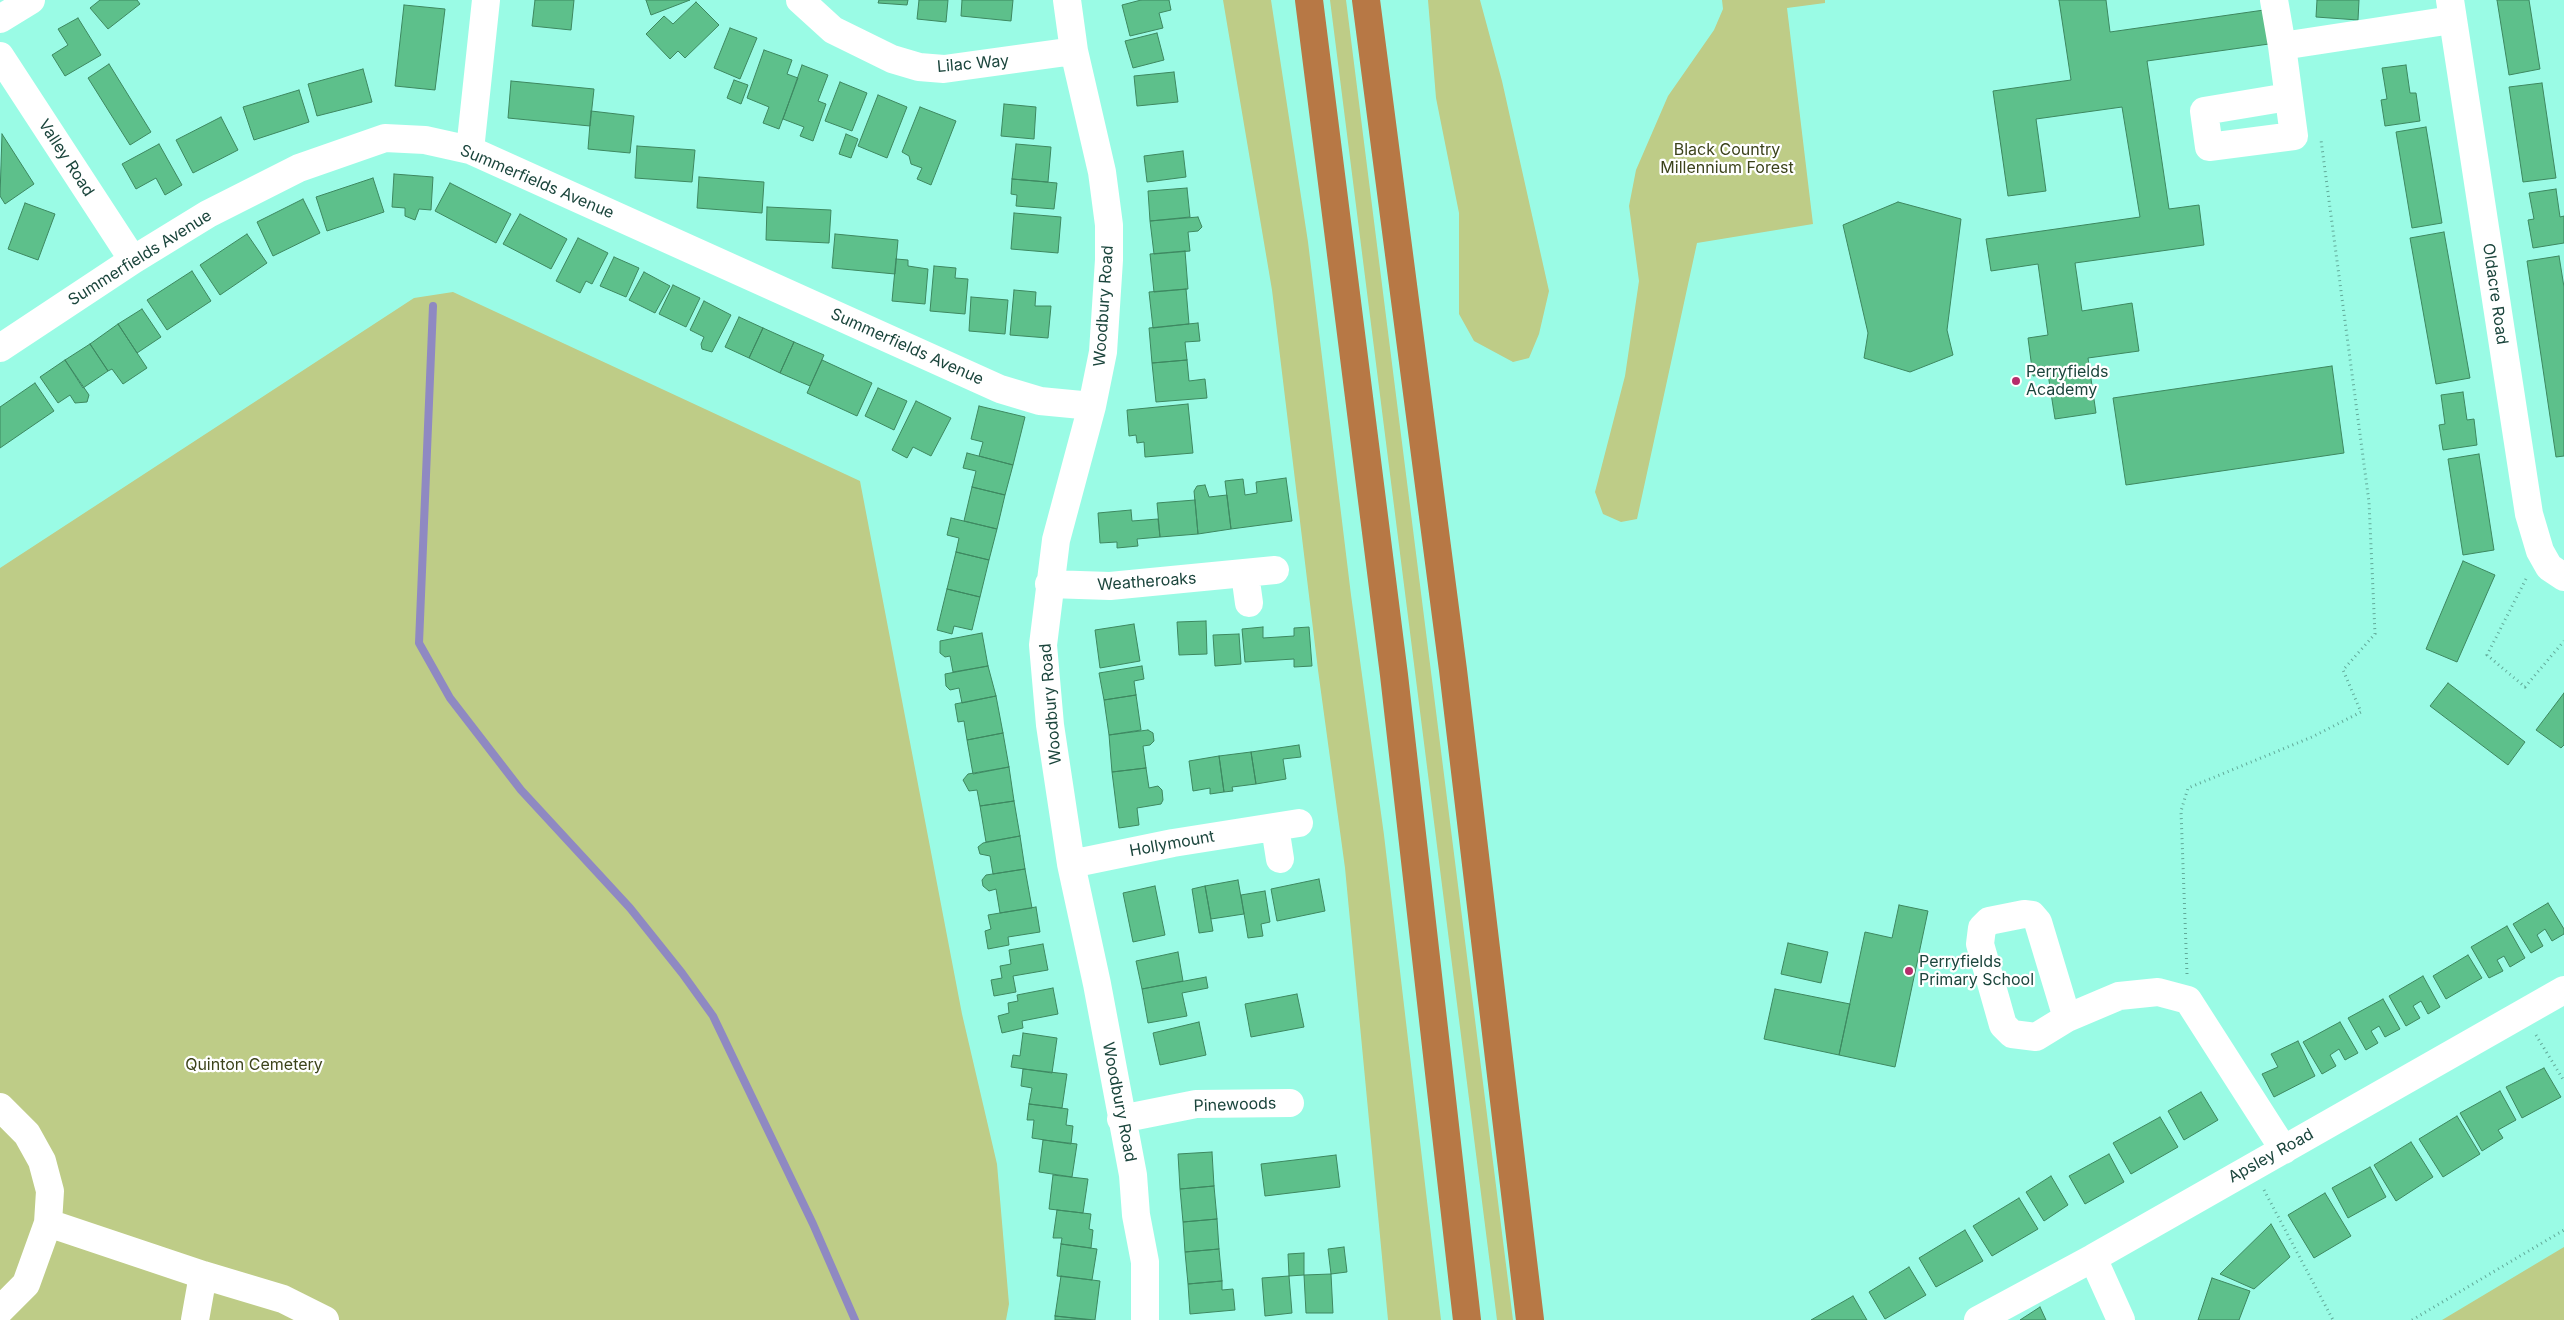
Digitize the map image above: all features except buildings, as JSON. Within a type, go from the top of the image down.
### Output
[{"type":"highway","points":[[1309,0],[1394,675],[1467,1320]]},
{"type":"highway","points":[[1366,0],[1454,680],[1530,1320]]},
{"type":"street","points":[[0,19],[31,0]]},
{"type":"street","points":[[470,150],[486,0]]},
{"type":"street","name":"Lilac Way","points":[[800,0],[833,30],[892,59],[919,67],[944,70],[1074,51]]},
{"type":"street","name":"Woodbury Road","points":[[1066,0],[1074,51],[1102,172],[1109,226],[1109,260],[1103,352],[1092,406],[1056,540],[1049,584],[1044,645],[1050,725],[1071,864],[1097,984],[1145,1262],[1145,1320]]},
{"type":"street","points":[[2274,0],[2288,97]]},
{"type":"street","points":[[2282,46],[2451,10]]},
{"type":"street","name":"Oldacre Road","points":[[2451,10],[2529,514],[2540,551],[2550,567],[2564,577]]},
{"type":"street","name":"Valley Road","points":[[0,56],[133,260]]},
{"type":"street","name":"Summerfields Avenue","points":[[0,348],[133,260],[208,214],[299,168],[385,138],[425,140],[470,150],[1000,389],[1040,401],[1092,406]]},
{"type":"street","name":"Weatheroaks","points":[[1049,584],[1110,586],[1275,570]]},
{"type":"street","points":[[1245,574],[1249,603]]},
{"type":"street","name":"Hollymount","points":[[1071,864],[1173,842],[1287,825],[1280,859]]},
{"type":"street","name":"Apsley Road","points":[[1978,1320],[2094,1258],[2564,990]]},
{"type":"street","points":[[2067,1018],[2119,996],[2158,992],[2188,1000],[2284,1150]]},
{"type":"street","name":"Pinewoods","points":[[1121,1119],[1196,1104],[1290,1103]]},
{"type":"street","points":[[0,1107],[27,1134],[42,1161],[50,1191],[48,1223],[26,1284],[0,1310]]},
{"type":"street","points":[[48,1223],[203,1275],[283,1298],[325,1320]]},
{"type":"street","points":[[2094,1258],[2121,1320]]},
{"type":"street","points":[[195,1320],[203,1275]]},
{"type":"path","points":[[2188,1000],[2181,811],[2188,788],[2312,737],[2361,712],[2343,670],[2374,634],[2369,502],[2320,130]]},
{"type":"path","points":[[2540,551],[2488,655],[2525,687],[2564,641]]},
{"type":"path","points":[[2523,1013],[2564,1081]]},
{"type":"path","points":[[2252,1167],[2333,1320]]},
{"type":"path","points":[[2412,1320],[2564,1230]]},
{"type":"green space","points":[[1223,0],[1271,0],[1308,242],[1351,595],[1384,835],[1441,1320],[1388,1320],[1345,868],[1318,670],[1272,290]]},
{"type":"green space","points":[[1330,0],[1346,0],[1513,1320],[1497,1320]]},
{"type":"green space","points":[[1428,0],[1480,0],[1502,81],[1549,291],[1539,334],[1529,358],[1513,362],[1474,341],[1459,314],[1459,213],[1436,98]]},
{"type":"green space","name":"Black Country Millennium Forest","points":[[1722,0],[1825,0],[1825,3],[1787,8],[1813,224],[1697,243],[1637,519],[1621,522],[1603,514],[1595,492],[1625,376],[1639,281],[1629,206],[1636,170],[1668,96],[1714,30],[1723,9]]},
{"type":"green space","name":"Quinton Cemetery","points":[[453,292],[860,481],[962,1014],[997,1164],[1009,1304],[1006,1320],[0,1320],[0,568],[414,298]]},
{"type":"green space","points":[[2564,1247],[2564,1320],[2442,1320]]},
{"type":"waterway","points":[[433,306],[419,643],[450,698],[521,790],[630,908],[682,973],[713,1016],[813,1224],[855,1320]]},
{"type":"place","name":"Perryfields Academy","points":[[2016,381]]},
{"type":"place","name":"Perryfields Primary School","points":[[1909,971]]}]
